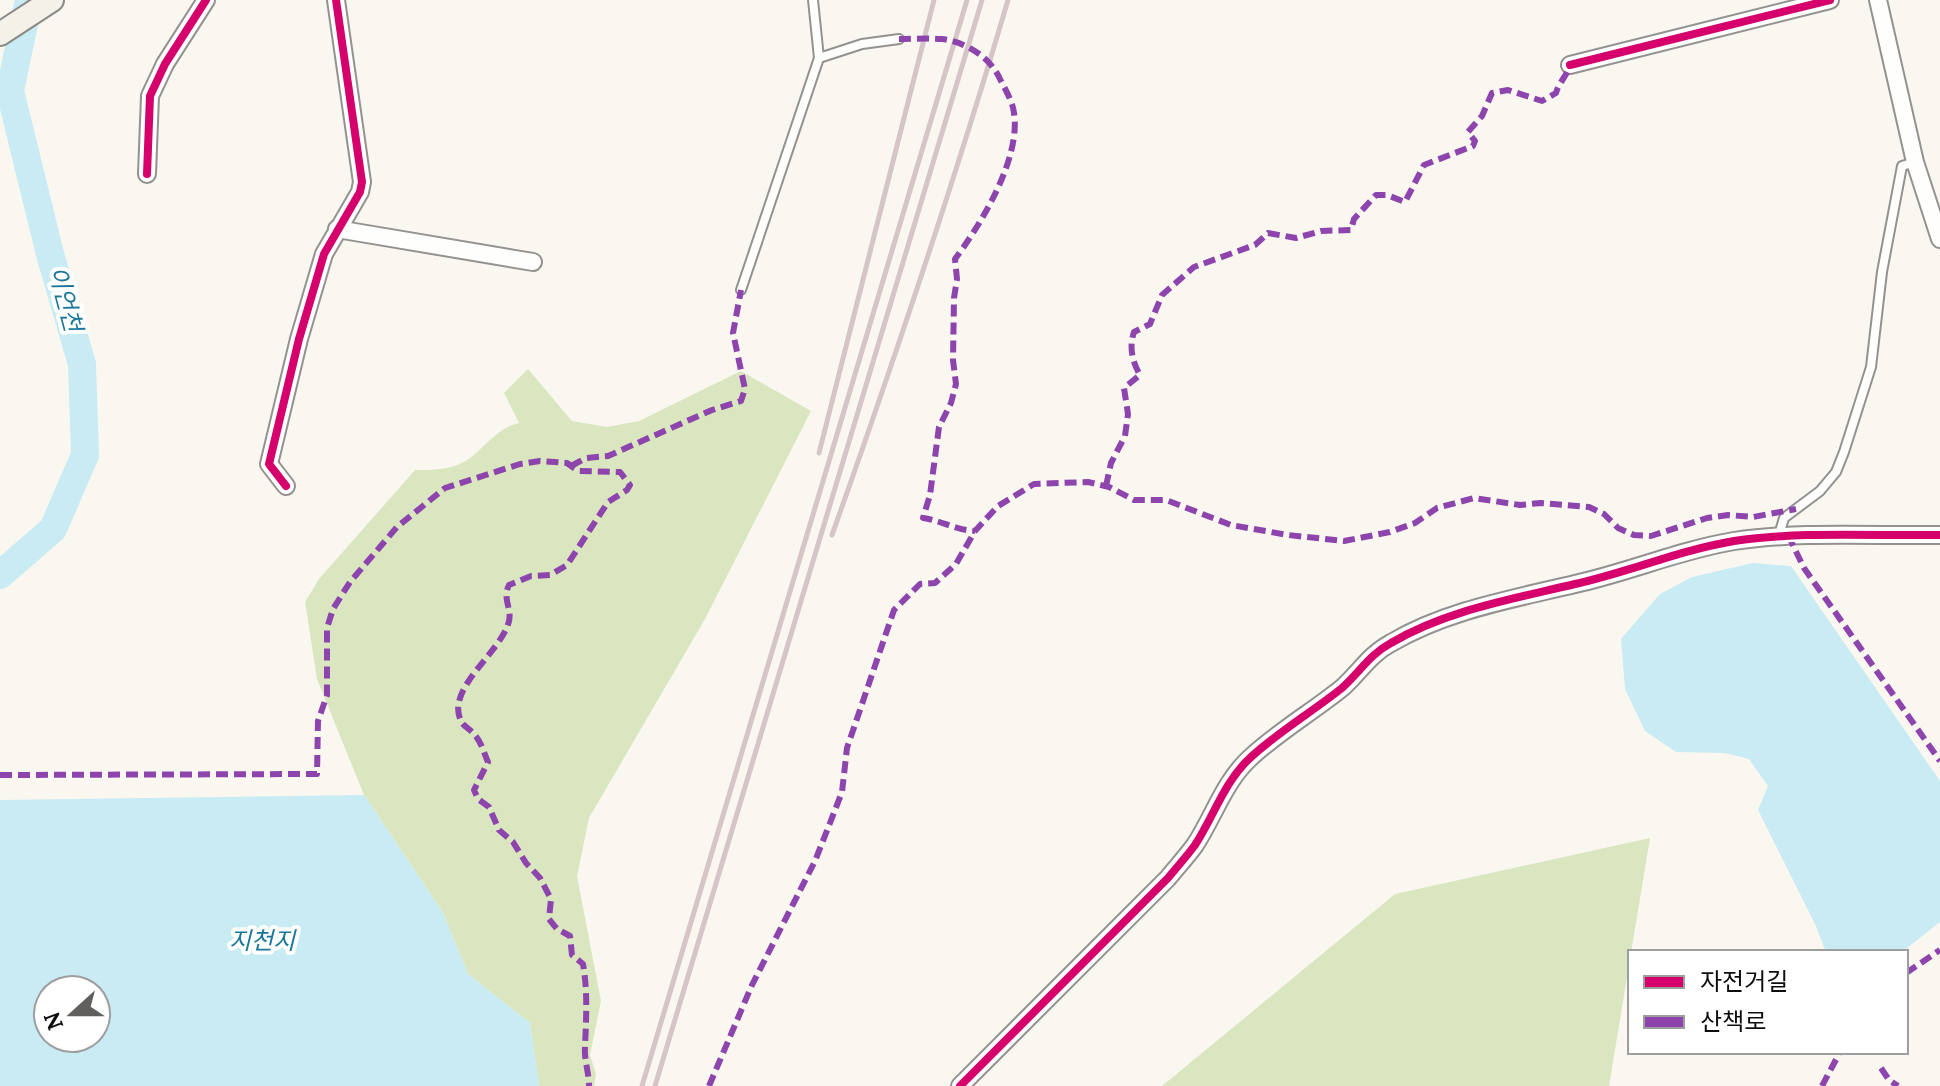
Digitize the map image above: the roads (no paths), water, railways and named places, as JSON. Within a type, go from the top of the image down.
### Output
[{"type":"main road","points":[[0,34],[52,0]]},
{"type":"street","points":[[147,174],[150,96],[165,64],[206,0]]},
{"type":"street","points":[[286,486],[269,464],[299,339],[324,254],[360,192],[362,182],[336,0]]},
{"type":"street","points":[[1570,65],[1830,0]]},
{"type":"street","points":[[1878,0],[1915,162],[1940,239]]},
{"type":"street","points":[[337,229],[533,262]]},
{"type":"street","points":[[960,1086],[1168,878],[1195,845],[1231,779],[1249,758],[1348,683],[1369,658],[1388,644],[1489,604],[1594,580],[1695,550],[1778,536],[1940,535]]},
{"type":"lane","points":[[741,290],[819,58],[813,0]]},
{"type":"lane","points":[[819,58],[862,44],[899,39]]},
{"type":"lane","points":[[1778,536],[1784,518],[1820,491],[1836,472],[1844,452],[1871,367],[1882,272],[1902,166],[1915,162]]},
{"type":"water","points":[[1753,563],[1791,566],[1940,781],[1940,922],[1905,950],[1825,950],[1758,810],[1768,786],[1749,759],[1725,753],[1676,752],[1645,731],[1625,689],[1621,639],[1660,594],[1692,577]]},
{"type":"water","name":"지천지","points":[[364,795],[443,913],[468,974],[530,1023],[539,1086],[0,1086],[0,800]]},
{"type":"waterway","name":"이언천","points":[[0,575],[53,529],[85,455],[82,364],[50,254],[10,91],[29,0]]},
{"type":"railway","points":[[819,453],[934,0]]},
{"type":"railway","points":[[642,1086],[967,0]]},
{"type":"railway","points":[[655,1086],[982,0]]},
{"type":"railway","points":[[832,535],[924,269],[1008,0]]}]
